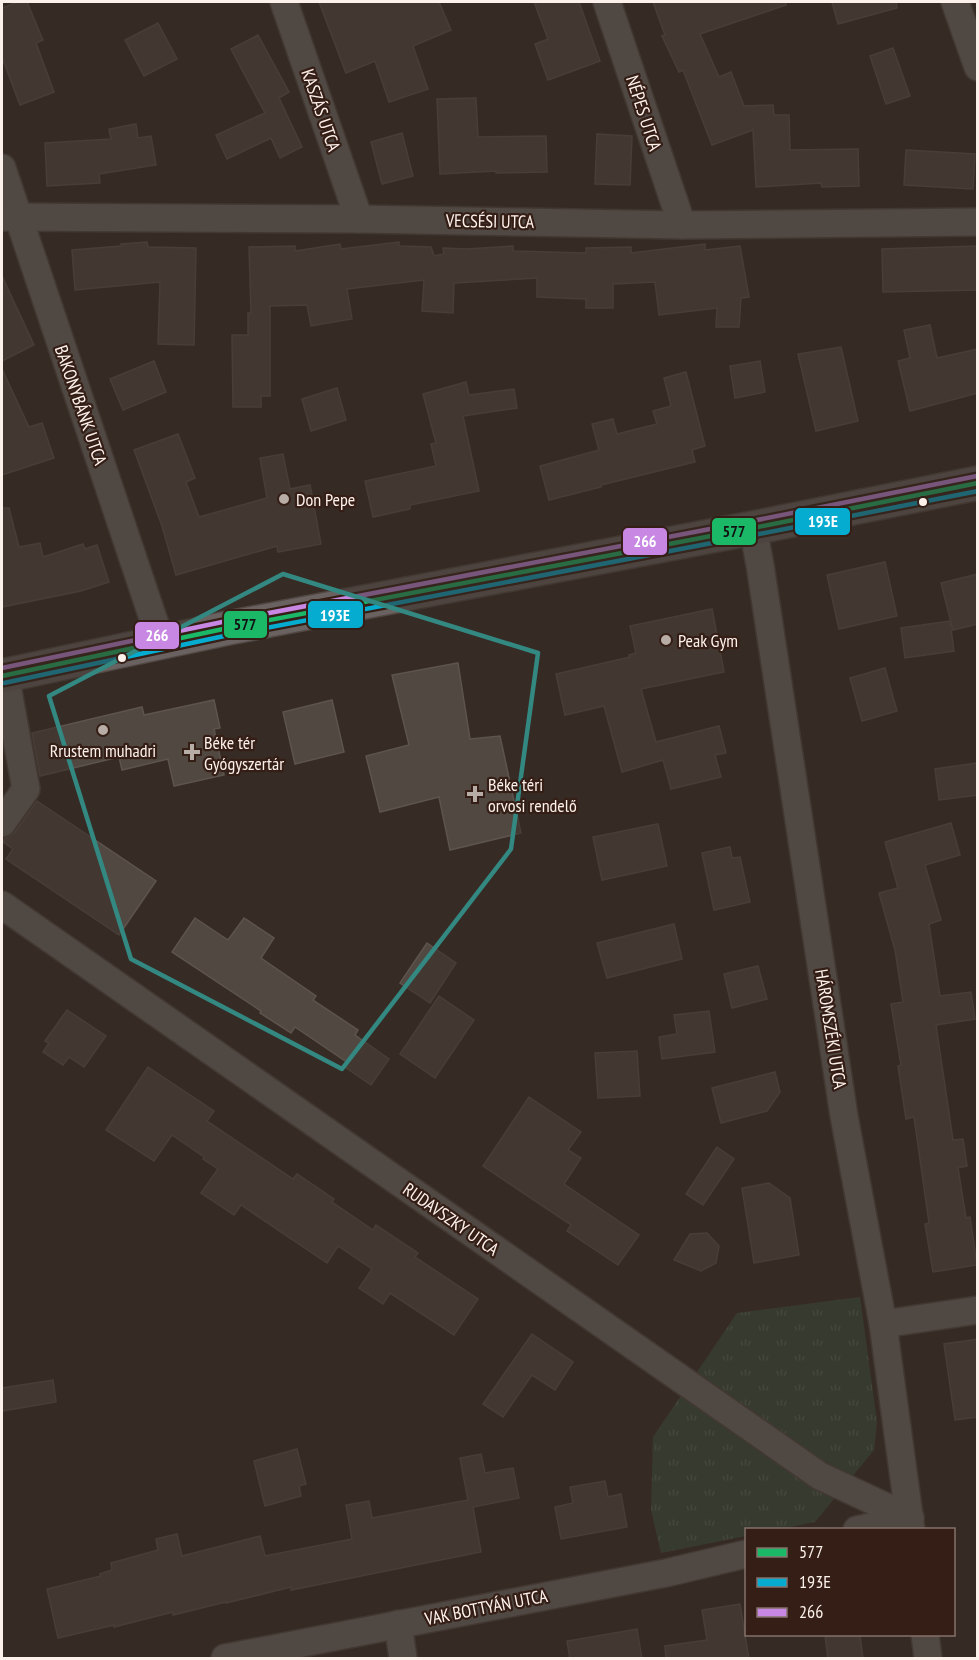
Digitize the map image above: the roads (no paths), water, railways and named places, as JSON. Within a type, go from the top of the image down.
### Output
[{"type":"main road","points":[[3,675],[240,626],[978,483]]},
{"type":"street","name":"KASZÁS UTCA","points":[[284,2],[359,219]]},
{"type":"street","name":"NÉPES UTCA","points":[[607,2],[682,225]]},
{"type":"street","points":[[955,2],[978,67]]},
{"type":"street","name":"BAKONYBÁNK UTCA","points":[[2,168],[10,218],[161,642]]},
{"type":"street","name":"VECSÉSI UTCA","points":[[10,218],[359,219],[682,225],[978,222]]},
{"type":"street","name":"HÁROMSZÉKI UTCA","points":[[753,528],[844,1116],[883,1324],[910,1524]]},
{"type":"street","points":[[2,823],[26,789],[3,675]]},
{"type":"street","name":"RUDAVSZKY UTCA","points":[[2,905],[820,1476],[910,1524]]},
{"type":"street","points":[[883,1324],[978,1310]]},
{"type":"street","points":[[875,1528],[910,1524]]},
{"type":"street","name":"VAK BOTTYÁN UTCA","points":[[225,1659],[666,1573],[745,1554]]},
{"type":"street","points":[[398,1624],[403,1659]]},
{"type":"street","points":[[925,1636],[928,1659]]},
{"type":"place","name":"Don Pepe","points":[[284,499]]},
{"type":"place","name":"Peak Gym","points":[[666,640]]},
{"type":"place","name":"Rrustem muhadri","points":[[103,730]]},
{"type":"place","name":"Béke tér Gyógyszertár","points":[[192,752]]},
{"type":"place","name":"Béke téri orvosi rendelő","points":[[475,794]]}]
